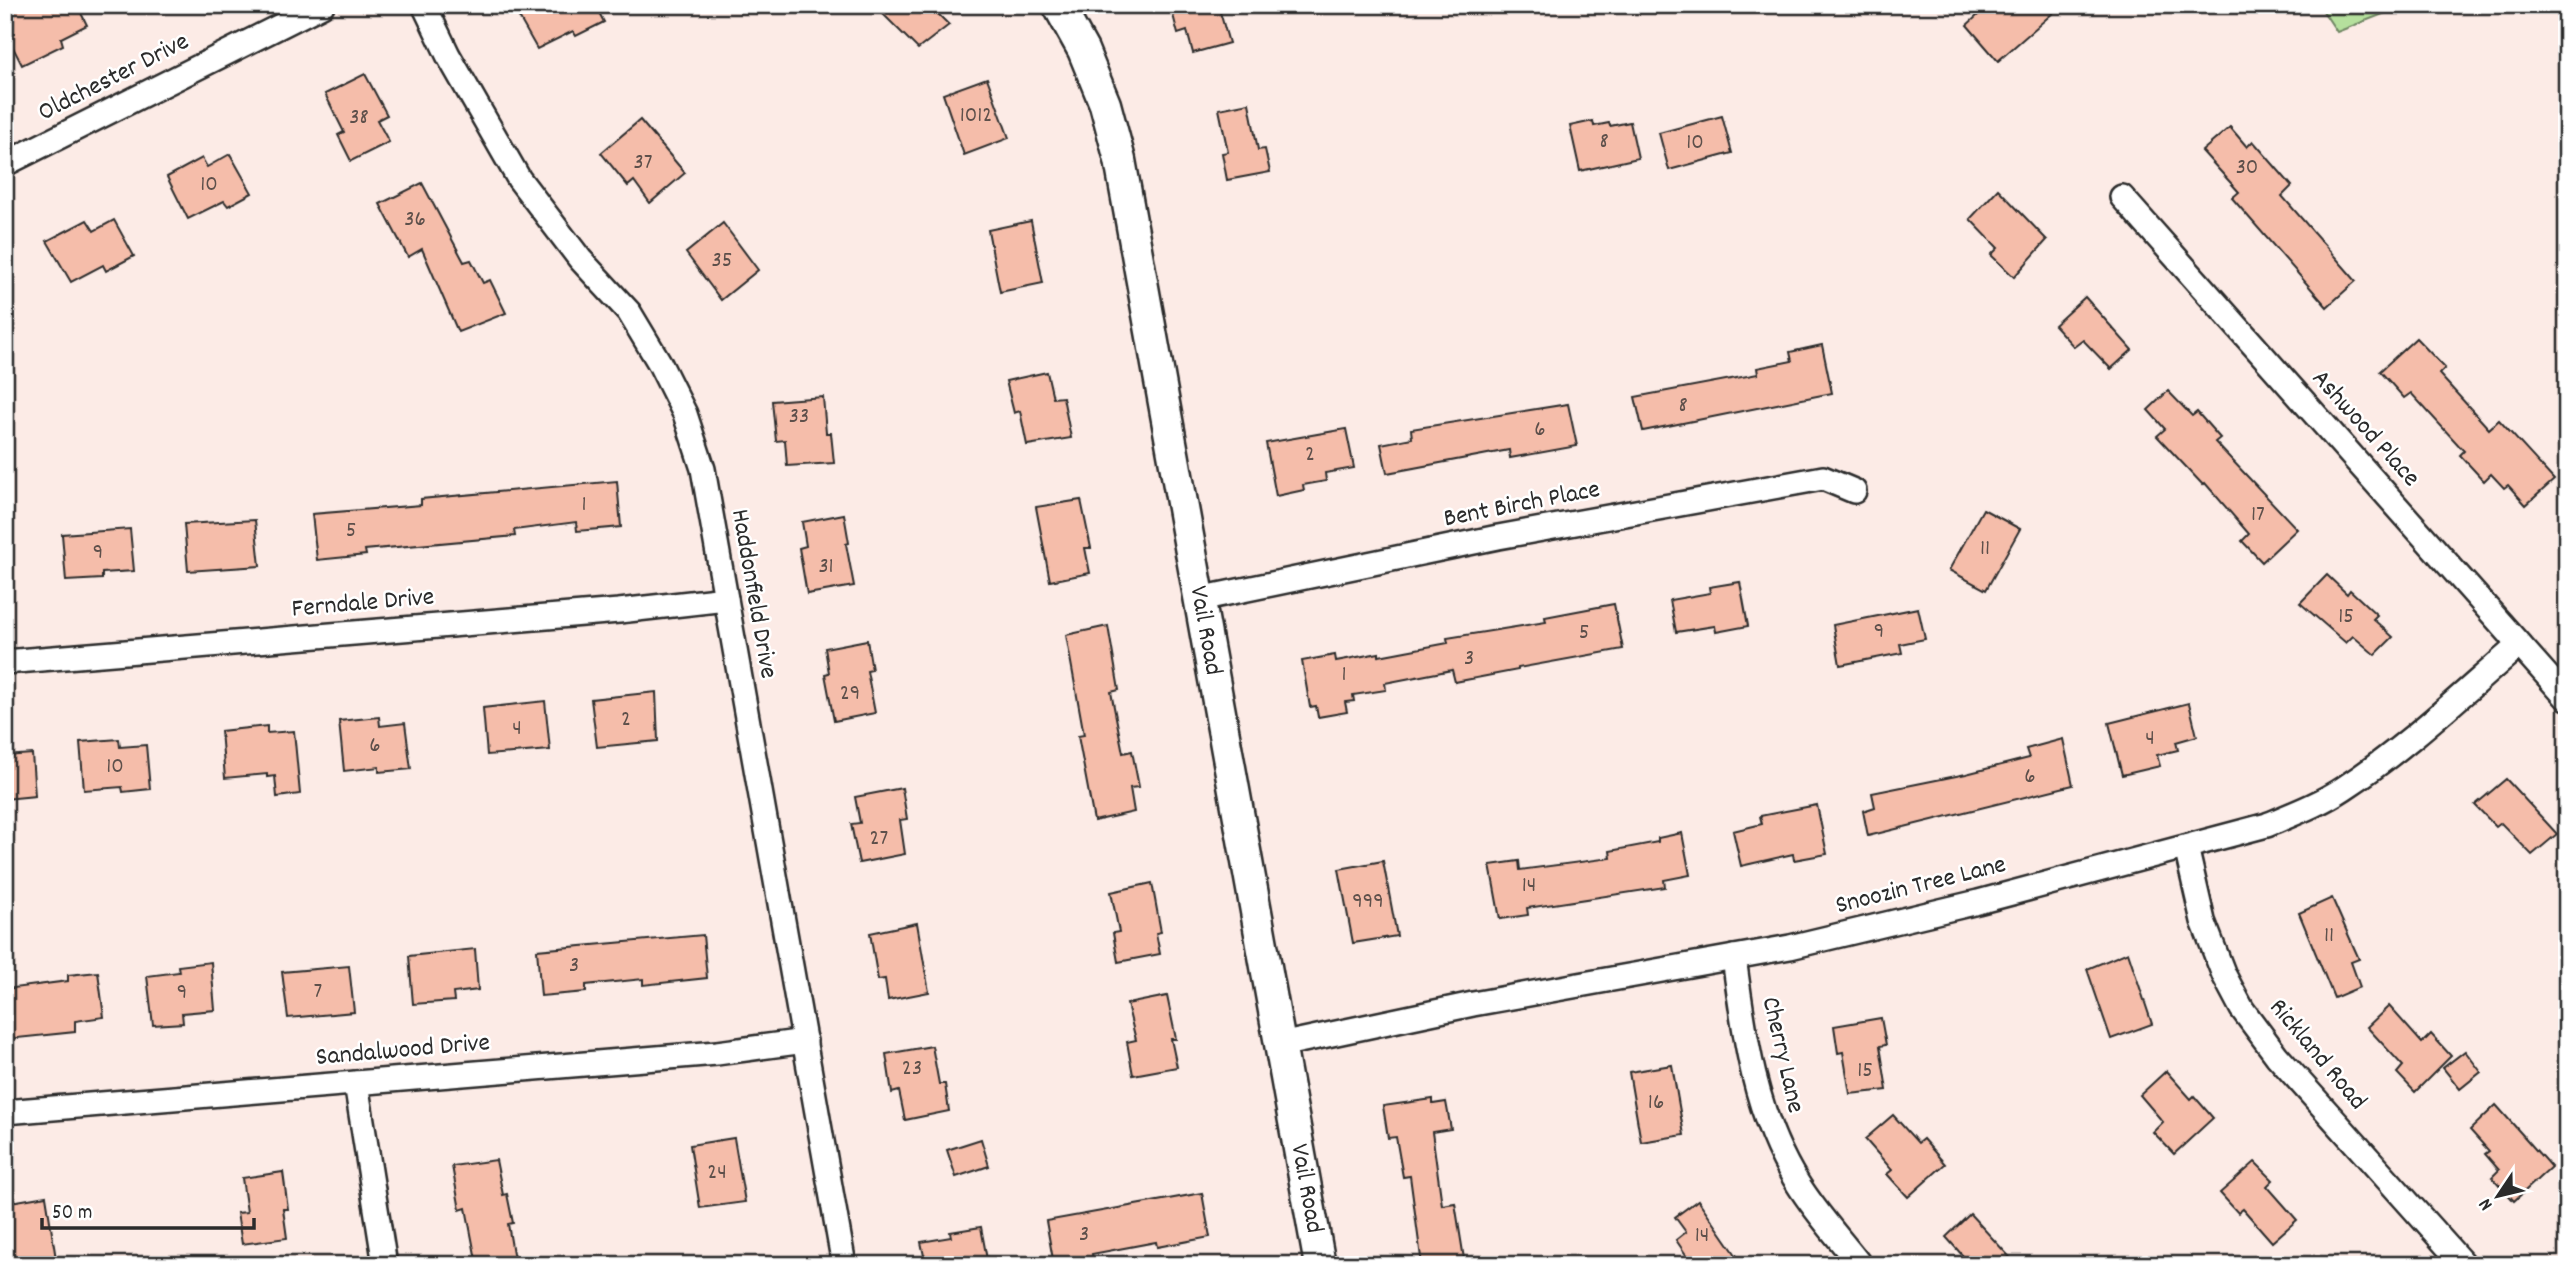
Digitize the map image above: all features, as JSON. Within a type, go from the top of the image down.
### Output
[{"type":"street","name":"Oldchester Drive","points":[[5,164],[322,5]]},
{"type":"street","name":"Haddonfield Drive","points":[[424,5],[448,55],[519,179],[580,258],[629,313],[659,362],[685,414],[703,469],[844,1265]]},
{"type":"street","name":"Vail Road","points":[[1058,5],[1083,50],[1101,93],[1121,160],[1320,1265]]},
{"type":"street","name":"Ashwood Place","points":[[2122,197],[2567,698]]},
{"type":"street","name":"Bent Birch Place","points":[[1199,599],[1512,534],[1824,478],[1854,491]]},
{"type":"street","name":"Ferndale Drive","points":[[5,662],[619,611],[726,599]]},
{"type":"street","name":"Snoozin Tree Lane","points":[[1280,1045],[1473,1004],[1790,947],[1978,902],[2267,825],[2343,789],[2390,754],[2519,645]]},
{"type":"street","name":"Rickland Road","points":[[2186,847],[2203,921],[2224,975],[2242,1009],[2277,1056],[2465,1265]]},
{"type":"street","name":"Cherry Lane","points":[[1734,957],[1744,1035],[1770,1129],[1796,1181],[1817,1213],[1860,1265]]},
{"type":"street","name":"Sandalwood Drive","points":[[5,1112],[717,1053],[805,1041]]},
{"type":"street","points":[[356,1083],[385,1265]]},
{"type":"green space","points":[[2319,5],[2406,5],[2337,32]]},
{"type":"building","points":[[5,5],[77,5],[87,25],[61,38],[63,45],[22,65],[5,32]]},
{"type":"building","points":[[529,5],[595,5],[604,22],[576,36],[573,31],[537,49],[516,12]]},
{"type":"building","points":[[874,5],[929,5],[949,25],[918,49]]},
{"type":"building","points":[[1192,5],[1218,5],[1229,43],[1193,53],[1187,31],[1178,34],[1172,11]]},
{"type":"building","points":[[1989,5],[2062,5],[1998,61],[1967,25]]},
{"type":"building","points":[[365,74],[387,115],[377,120],[389,142],[351,161],[338,135],[344,132],[325,94]]},
{"type":"building","points":[[987,78],[1009,138],[964,155],[943,94]]},
{"type":"building","points":[[1249,103],[1258,150],[1265,149],[1270,172],[1227,180],[1222,153],[1228,152],[1219,109]]},
{"type":"building","points":[[1722,116],[1732,153],[1669,170],[1659,133]]},
{"type":"building","points":[[640,120],[685,173],[650,203],[634,181],[628,186],[601,153]]},
{"type":"building","points":[[1593,121],[1594,126],[1630,122],[1638,158],[1580,171],[1570,126]]},
{"type":"building","points":[[2230,127],[2247,147],[2253,141],[2292,186],[2282,196],[2356,281],[2327,307],[2232,198],[2239,192],[2202,151]]},
{"type":"building","points":[[230,154],[252,193],[228,206],[224,201],[188,219],[167,177],[202,158],[207,167]]},
{"type":"building","points":[[422,183],[464,262],[471,260],[483,283],[490,280],[506,313],[458,332],[422,249],[408,257],[380,204]]},
{"type":"building","points":[[1998,189],[2047,240],[2014,277],[1991,255],[1998,248],[1970,219]]},
{"type":"building","points":[[87,220],[94,231],[114,220],[134,256],[106,271],[103,265],[71,282],[47,241]]},
{"type":"building","points":[[1031,221],[1043,283],[1000,292],[988,230]]},
{"type":"building","points":[[723,223],[758,270],[721,300],[686,253]]},
{"type":"building","points":[[2085,297],[2132,350],[2111,369],[2083,340],[2074,347],[2054,325]]},
{"type":"building","points":[[2416,338],[2445,368],[2439,374],[2489,429],[2499,420],[2554,480],[2526,505],[2508,485],[2504,488],[2491,474],[2484,481],[2460,455],[2464,451],[2411,393],[2404,398],[2380,371]]},
{"type":"building","points":[[1822,345],[1832,393],[1643,431],[1635,397],[1758,374],[1757,368],[1792,361],[1790,352]]},
{"type":"building","points":[[1047,372],[1053,398],[1063,397],[1071,438],[1027,445],[1020,411],[1014,413],[1006,381]]},
{"type":"building","points":[[2168,391],[2192,416],[2197,412],[2220,438],[2215,442],[2297,529],[2262,562],[2242,541],[2249,534],[2205,483],[2203,485],[2157,436],[2165,429],[2148,410]]},
{"type":"building","points":[[823,397],[826,433],[831,433],[834,463],[787,466],[785,440],[776,441],[772,401]]},
{"type":"building","points":[[1568,404],[1577,446],[1510,458],[1509,450],[1387,473],[1381,444],[1412,438],[1411,429]]},
{"type":"building","points":[[1346,429],[1354,468],[1325,473],[1326,481],[1303,485],[1304,490],[1276,496],[1266,443]]},
{"type":"building","points":[[617,481],[621,527],[577,531],[576,522],[514,530],[515,536],[365,550],[366,555],[317,560],[312,514],[421,505],[421,499]]},
{"type":"building","points":[[1081,500],[1091,548],[1085,548],[1090,573],[1050,581],[1036,507]]},
{"type":"building","points":[[1983,509],[2020,529],[1986,590],[1949,570]]},
{"type":"building","points":[[844,514],[849,543],[846,544],[854,586],[807,594],[799,548],[806,546],[802,522]]},
{"type":"building","points":[[255,520],[260,566],[188,571],[184,524]]},
{"type":"building","points":[[130,529],[134,571],[102,573],[102,579],[66,581],[62,534]]},
{"type":"building","points":[[2327,575],[2347,594],[2350,590],[2377,615],[2373,619],[2393,637],[2375,655],[2353,636],[2346,643],[2300,603]]},
{"type":"building","points":[[1740,582],[1748,626],[1716,632],[1715,626],[1676,632],[1670,600],[1710,593],[1709,587]]},
{"type":"building","points":[[1614,604],[1623,649],[1455,682],[1452,670],[1385,683],[1386,690],[1353,695],[1354,701],[1345,702],[1347,712],[1318,717],[1316,706],[1310,707],[1302,661],[1335,655],[1336,661],[1379,653],[1379,656],[1448,643],[1447,638],[1546,622],[1545,617]]},
{"type":"building","points":[[1918,608],[1925,639],[1900,644],[1902,653],[1840,665],[1833,625]]},
{"type":"building","points":[[1108,626],[1119,690],[1111,692],[1123,753],[1132,751],[1139,787],[1130,788],[1134,812],[1094,821],[1078,736],[1084,735],[1066,635]]},
{"type":"building","points":[[867,640],[872,670],[867,671],[875,713],[834,721],[825,674],[829,673],[825,648]]},
{"type":"building","points":[[656,692],[658,741],[597,747],[591,699]]},
{"type":"building","points":[[545,701],[550,750],[487,755],[483,708]]},
{"type":"building","points":[[2189,703],[2197,736],[2176,742],[2178,750],[2157,755],[2160,766],[2122,775],[2109,723]]},
{"type":"building","points":[[379,717],[380,726],[405,723],[411,769],[379,772],[379,767],[344,771],[339,721]]},
{"type":"building","points":[[267,726],[267,733],[294,731],[300,794],[277,797],[275,776],[267,777],[267,774],[225,778],[221,731]]},
{"type":"building","points":[[119,739],[120,747],[146,745],[150,789],[123,792],[122,787],[84,790],[80,742]]},
{"type":"building","points":[[2063,739],[2073,785],[1868,836],[1863,811],[1875,807],[1872,793],[2029,758],[2026,749]]},
{"type":"building","points":[[32,754],[35,796],[5,799],[5,756]]},
{"type":"building","points":[[2506,779],[2557,834],[2532,855],[2501,823],[2496,827],[2475,805]]},
{"type":"building","points":[[902,788],[907,819],[900,820],[905,854],[859,863],[851,824],[860,823],[855,797]]},
{"type":"building","points":[[1817,805],[1827,854],[1794,860],[1793,854],[1741,866],[1733,831],[1762,824],[1760,816]]},
{"type":"building","points":[[1682,833],[1690,875],[1664,880],[1665,887],[1527,908],[1528,915],[1500,919],[1490,865],[1519,861],[1520,870],[1611,858],[1610,851],[1658,842],[1658,838]]},
{"type":"building","points":[[1383,861],[1397,936],[1353,943],[1339,869]]},
{"type":"building","points":[[1152,883],[1161,932],[1156,933],[1160,954],[1118,962],[1113,933],[1119,932],[1111,892]]},
{"type":"building","points":[[2332,898],[2359,959],[2351,962],[2360,987],[2334,998],[2299,913]]},
{"type":"building","points":[[917,923],[929,992],[888,1000],[885,979],[878,980],[870,933]]},
{"type":"building","points":[[703,935],[707,978],[643,985],[643,979],[586,985],[586,992],[541,996],[537,950]]},
{"type":"building","points":[[475,949],[478,990],[453,993],[454,1001],[413,1004],[409,956]]},
{"type":"building","points":[[2128,952],[2152,1024],[2111,1039],[2087,969]]},
{"type":"building","points":[[211,962],[215,1010],[182,1013],[183,1023],[153,1025],[147,976],[179,972],[178,966]]},
{"type":"building","points":[[349,966],[354,1012],[288,1018],[282,972]]},
{"type":"building","points":[[98,972],[104,1017],[75,1021],[75,1032],[8,1039],[5,989],[68,981],[68,975]]},
{"type":"building","points":[[1167,996],[1176,1039],[1171,1039],[1177,1067],[1133,1075],[1127,1042],[1136,1040],[1127,1004]]},
{"type":"building","points":[[2389,1006],[2422,1043],[2431,1034],[2451,1056],[2415,1092],[2397,1073],[2403,1066],[2367,1027]]},
{"type":"building","points":[[1881,1018],[1886,1045],[1880,1046],[1887,1090],[1850,1094],[1843,1052],[1838,1053],[1834,1026]]},
{"type":"building","points":[[932,1046],[939,1084],[945,1084],[949,1111],[905,1120],[899,1091],[892,1093],[886,1054]]},
{"type":"building","points":[[2465,1051],[2481,1072],[2460,1089],[2443,1068]]},
{"type":"building","points":[[1672,1065],[1684,1135],[1641,1142],[1629,1072]]},
{"type":"building","points":[[2166,1071],[2191,1099],[2194,1096],[2213,1118],[2174,1154],[2153,1132],[2163,1122],[2140,1095]]},
{"type":"building","points":[[1433,1099],[1433,1104],[1446,1102],[1451,1129],[1432,1132],[1442,1205],[1455,1203],[1465,1265],[1422,1265],[1410,1176],[1403,1177],[1396,1137],[1388,1138],[1383,1106]]},
{"type":"building","points":[[2496,1105],[2551,1167],[2514,1201],[2492,1177],[2499,1170],[2485,1154],[2489,1151],[2470,1130]]},
{"type":"building","points":[[1893,1115],[1918,1143],[1923,1139],[1945,1164],[1908,1197],[1887,1174],[1892,1170],[1865,1139]]},
{"type":"building","points":[[734,1138],[745,1202],[700,1208],[690,1145]]},
{"type":"building","points":[[981,1139],[989,1166],[956,1177],[947,1150]]},
{"type":"building","points":[[496,1160],[503,1195],[507,1194],[513,1223],[508,1224],[515,1265],[477,1265],[466,1208],[460,1210],[452,1166]]},
{"type":"building","points":[[2255,1162],[2273,1180],[2267,1186],[2297,1220],[2272,1242],[2243,1209],[2238,1213],[2220,1193]]},
{"type":"building","points":[[283,1172],[288,1209],[283,1209],[287,1238],[242,1244],[237,1213],[247,1212],[242,1178]]},
{"type":"building","points":[[1202,1193],[1210,1237],[1157,1247],[1156,1242],[1092,1254],[1093,1259],[1054,1265],[1046,1221]]},
{"type":"building","points":[[46,1196],[57,1265],[8,1265],[5,1203]]},
{"type":"building","points":[[1698,1200],[1743,1265],[1693,1265],[1676,1240],[1686,1232],[1675,1217]]},
{"type":"building","points":[[1970,1214],[2017,1265],[1971,1265],[1946,1237]]},
{"type":"building","points":[[981,1227],[988,1265],[926,1265],[921,1242],[951,1237],[950,1232]]}]
